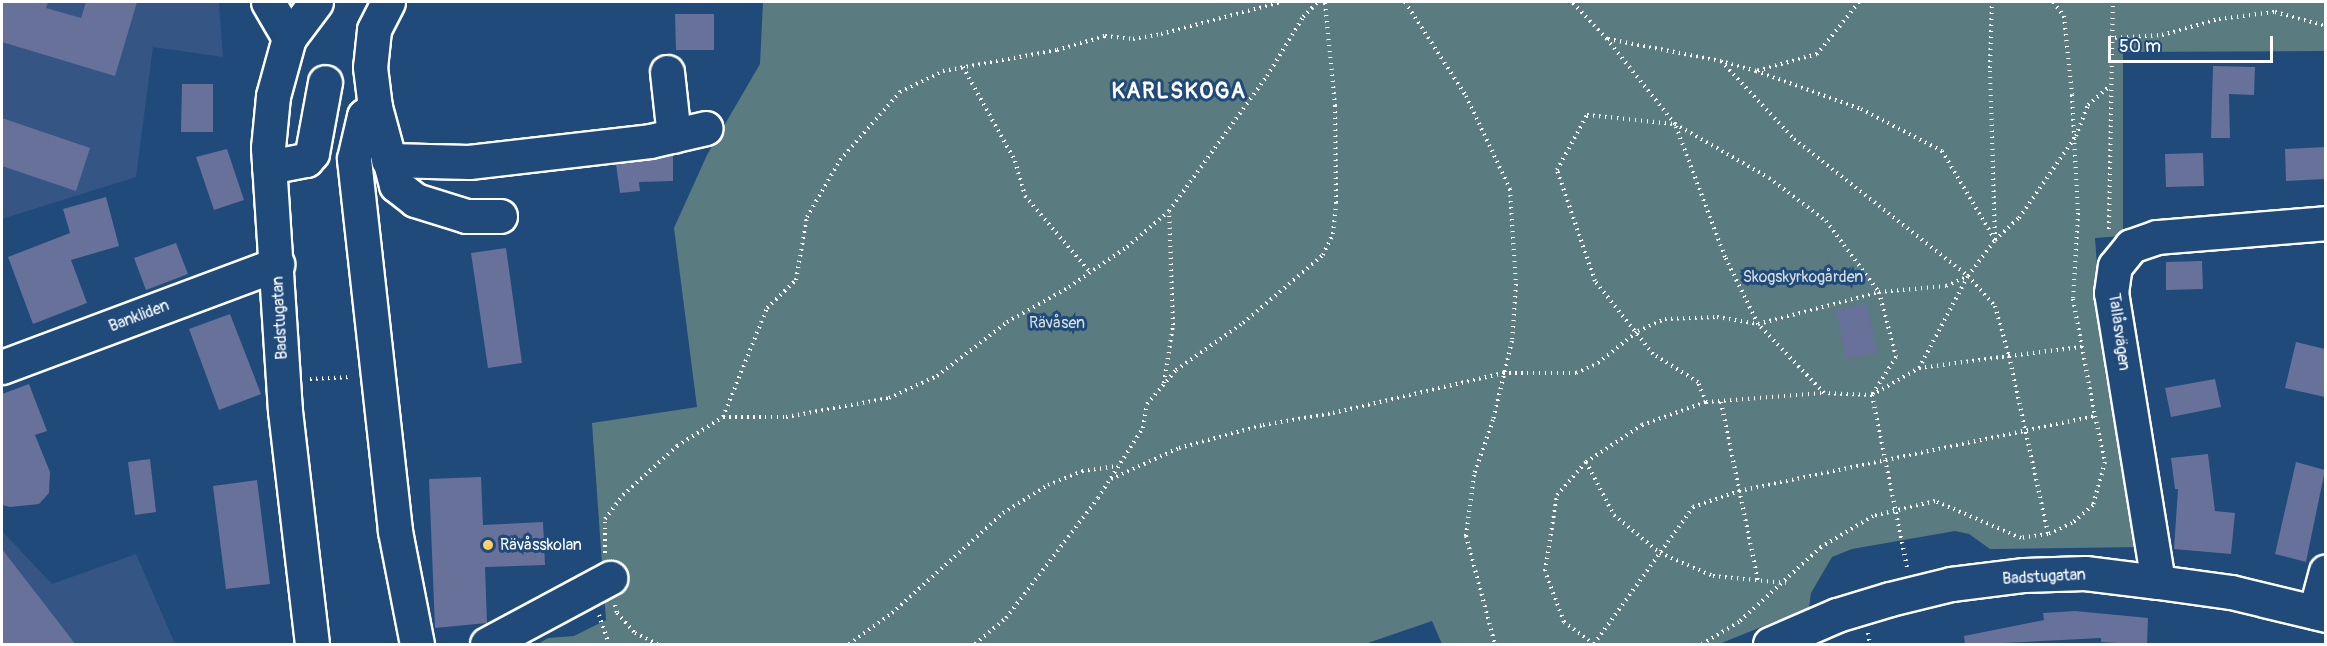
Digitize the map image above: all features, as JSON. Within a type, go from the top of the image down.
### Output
[{"type":"street","points":[[268,2],[290,38]]},
{"type":"street","name":"Badstugatan","points":[[312,645],[285,411],[269,167],[273,96],[290,38],[315,2]]},
{"type":"street","points":[[388,2],[371,43],[375,107],[396,185],[415,200],[466,216],[500,216]]},
{"type":"street","points":[[667,72],[674,136]]},
{"type":"street","points":[[269,167],[306,160],[312,153],[325,82]]},
{"type":"street","points":[[375,107],[364,116],[354,159],[395,531],[417,645]]},
{"type":"street","points":[[388,160],[469,162],[674,136],[706,128]]},
{"type":"street","points":[[2122,258],[2132,246],[2157,237],[2325,223]]},
{"type":"street","name":"Tallåsvägen","points":[[2122,258],[2115,266],[2111,293],[2158,582]]},
{"type":"street","name":"Bankliden","points":[[2,367],[277,264]]},
{"type":"street","points":[[2320,614],[2325,571]]},
{"type":"street","name":"Badstugatan","points":[[1770,645],[1837,615],[1951,584],[2024,575],[2085,573],[2158,582],[2231,592],[2320,614]]},
{"type":"street","points":[[487,645],[609,578]]},
{"type":"path","points":[[723,417],[767,308],[796,280],[807,217],[840,160],[900,92],[943,71],[1057,50],[1105,36],[1133,39],[1161,34],[1281,2]]},
{"type":"path","points":[[658,645],[635,633],[617,613],[609,578],[604,519],[623,495],[676,447],[723,417],[786,417],[889,398],[937,376],[1007,322],[1090,272],[1169,211],[1267,76],[1303,17],[1318,2]]},
{"type":"path","points":[[975,645],[1006,618],[1111,479],[1143,428],[1147,404],[1176,370],[1243,323],[1323,255],[1334,234],[1335,106],[1325,2]]},
{"type":"path","points":[[1405,2],[1466,96],[1510,189],[1516,284],[1512,340],[1493,420],[1474,475],[1466,536],[1495,645]]},
{"type":"path","points":[[1572,2],[1607,39],[1675,124],[1725,257],[1758,324],[1824,393]]},
{"type":"path","points":[[1756,71],[1817,54],[1859,2]]},
{"type":"path","points":[[1992,2],[1990,68],[1995,240]]},
{"type":"path","points":[[1702,645],[1739,622],[1786,583],[1821,547],[1873,516],[1935,501],[2021,538],[2049,534],[2072,523],[2093,505],[2105,462],[2073,299],[2078,213],[2076,136],[2064,16],[2053,2]]},
{"type":"path","points":[[2113,2],[2109,38],[2109,245],[2122,258]]},
{"type":"path","points":[[2109,38],[2162,35],[2219,19],[2275,12],[2325,26]]},
{"type":"path","points":[[1607,39],[1721,61],[1756,71],[1862,109],[1942,151],[1995,240]]},
{"type":"path","points":[[1721,61],[1794,139],[1968,276],[1995,306],[2028,432],[2049,534]]},
{"type":"path","points":[[963,67],[999,129],[1015,162],[1025,196],[1090,272]]},
{"type":"path","points":[[1919,368],[1968,276],[1995,240],[2019,218],[2076,136],[2088,105],[2109,87]]},
{"type":"path","points":[[1706,402],[1698,382],[1653,354],[1638,331],[1595,281],[1557,170],[1587,115],[1675,124],[1768,178],[1826,221],[1879,292],[1896,357],[1872,395],[1908,573]]},
{"type":"path","points":[[1164,385],[1173,325],[1169,211]]},
{"type":"path","points":[[1111,479],[1189,445],[1503,373],[1576,374],[1598,363],[1638,331],[1665,319],[1717,317],[1758,324],[1879,292],[1946,286],[1968,276]]},
{"type":"path","points":[[2081,347],[1919,368],[1872,395],[1824,393],[1706,402],[1642,425],[1586,462],[1557,495],[1545,571],[1564,622],[1594,644],[1693,507],[1739,491],[2028,432],[2095,416]]},
{"type":"path","points":[[1721,402],[1758,580]]},
{"type":"path","points":[[1586,462],[1614,515],[1660,553],[1713,576],[1786,583]]},
{"type":"path","points":[[849,645],[892,613],[1004,513],[1048,485],[1082,471],[1119,466]]},
{"type":"shaded area","points":[[2,2],[219,2],[223,57],[153,47],[136,177],[2,219]]},
{"type":"shaded area","points":[[2,531],[52,584],[136,554],[175,644],[2,644]]},
{"type":"green space","points":[[763,2],[2325,2],[2325,51],[2123,52],[2123,236],[2095,238],[2105,373],[2143,547],[1990,549],[1969,534],[1955,531],[1852,549],[1832,557],[1811,593],[1809,608],[1719,644],[1442,644],[1432,621],[1365,644],[538,644],[548,638],[574,636],[606,620],[592,423],[697,407],[674,228],[707,155],[760,64]]},
{"type":"building","points":[[2,2],[48,2],[46,8],[81,18],[86,2],[137,2],[115,76],[2,42]]},
{"type":"building","points":[[675,14],[714,14],[714,50],[676,50]]},
{"type":"building","points":[[2213,66],[2255,67],[2254,95],[2229,94],[2230,138],[2211,138]]},
{"type":"building","points":[[182,84],[213,84],[213,132],[181,132]]},
{"type":"building","points":[[2,118],[90,148],[76,191],[2,166]]},
{"type":"building","points":[[2325,147],[2325,179],[2286,181],[2285,149]]},
{"type":"building","points":[[227,149],[244,200],[214,210],[196,157]]},
{"type":"building","points":[[2203,153],[2204,186],[2166,187],[2165,154]]},
{"type":"building","points":[[673,155],[673,181],[639,182],[640,191],[620,193],[616,164]]},
{"type":"building","points":[[106,197],[119,246],[71,260],[87,303],[33,324],[8,257],[70,233],[63,209]]},
{"type":"building","points":[[176,243],[188,274],[146,290],[134,258]]},
{"type":"building","points":[[506,248],[522,363],[488,368],[471,253]]},
{"type":"building","points":[[2202,261],[2203,289],[2166,290],[2166,262]]},
{"type":"building","points":[[1867,304],[1877,353],[1846,359],[1836,310]]},
{"type":"building","points":[[230,314],[261,394],[219,410],[189,329]]},
{"type":"building","points":[[2296,342],[2325,349],[2325,397],[2285,388]]},
{"type":"building","points":[[2215,379],[2221,407],[2171,417],[2165,388]]},
{"type":"building","points":[[29,384],[47,431],[35,435],[50,472],[49,493],[39,504],[10,507],[2,505],[2,394]]},
{"type":"building","points":[[2208,454],[2215,511],[2235,513],[2231,554],[2174,549],[2178,489],[2175,489],[2171,458]]},
{"type":"building","points":[[150,459],[156,512],[135,515],[128,462]]},
{"type":"building","points":[[2296,462],[2325,470],[2306,562],[2275,554]]},
{"type":"building","name":"Rävåsskolan","points":[[481,477],[483,525],[543,522],[545,565],[485,567],[487,623],[435,628],[429,479]]},
{"type":"building","points":[[257,480],[270,584],[226,589],[213,486]]},
{"type":"building","points":[[2,549],[76,645],[2,645]]},
{"type":"building","points":[[2075,611],[2148,618],[2147,645],[2101,642],[2101,638],[1965,645],[1964,636],[2044,620],[2043,613]]},
{"type":"place","name":"Rävåsskolan","points":[[488,545]]},
{"type":"district","name":"KARLSKOGA","points":[[1179,92]]},
{"type":"park label","name":"Skogskyrkogården","points":[[1803,277]]},
{"type":"park label","name":"Rävåsen","points":[[1057,323]]}]
